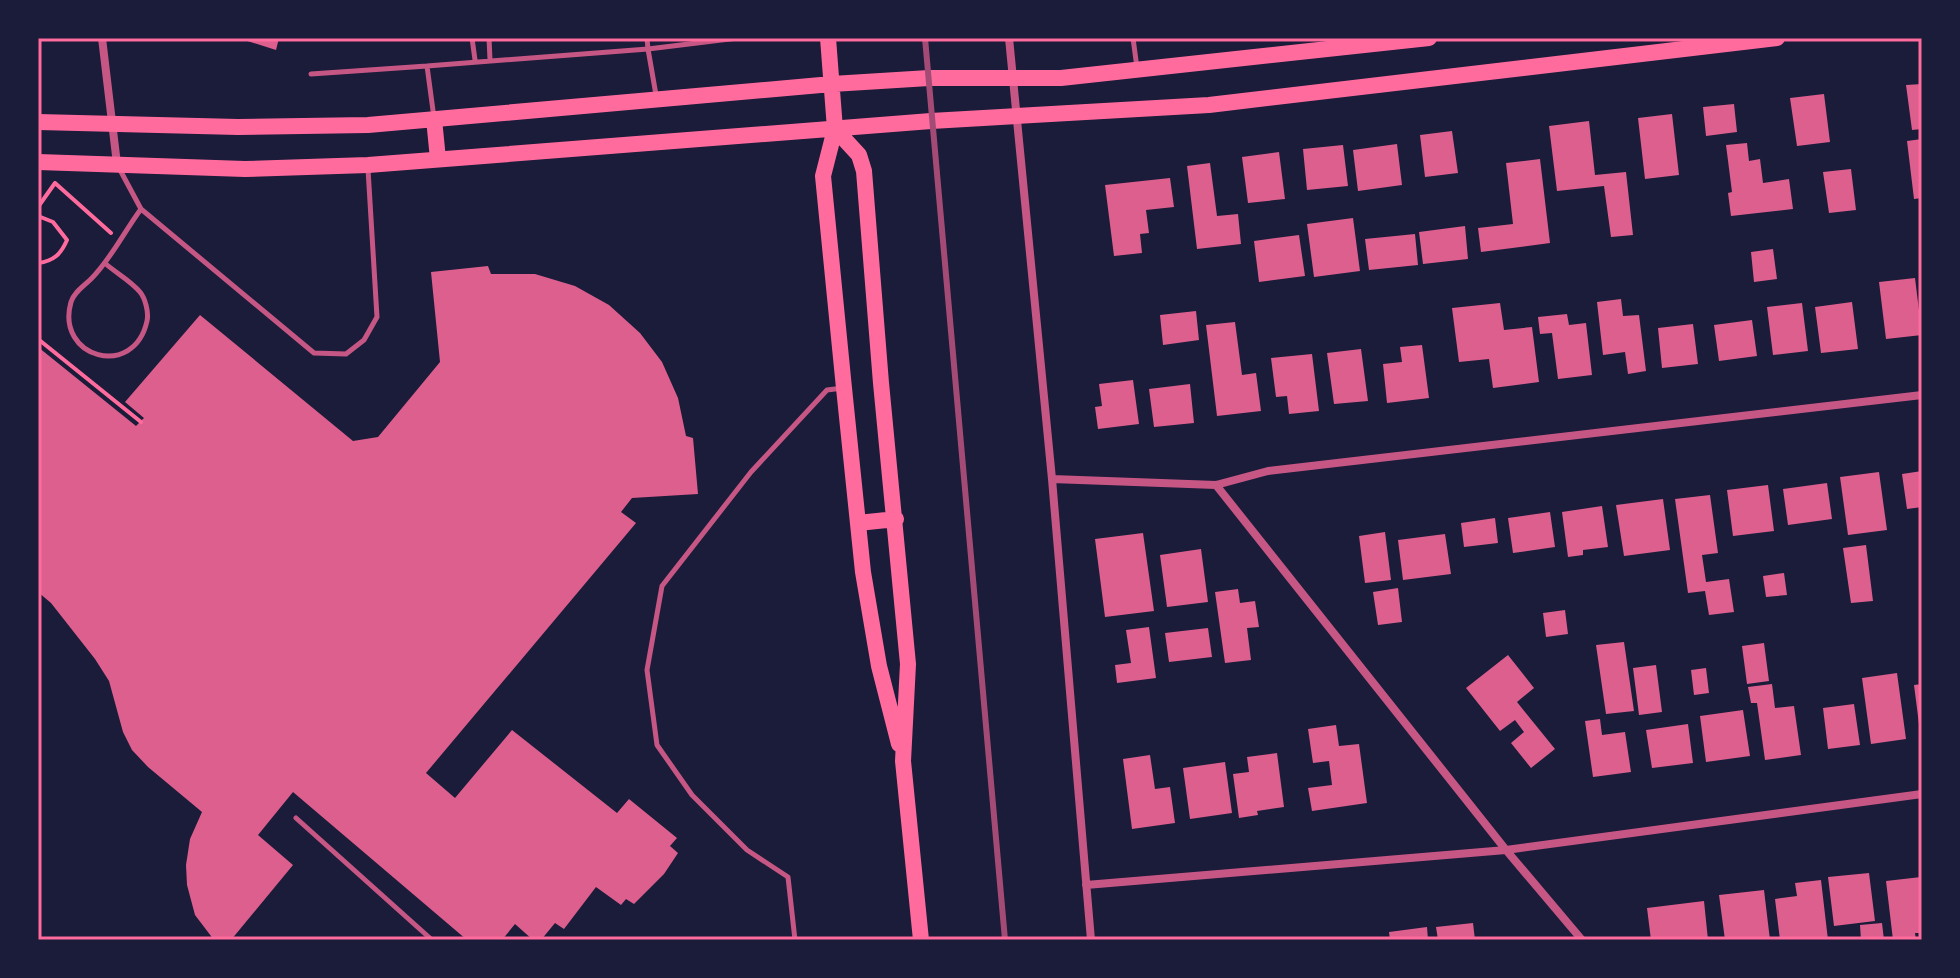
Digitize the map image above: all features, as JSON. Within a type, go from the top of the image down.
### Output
[{"type":"main road","points":[[828,38],[835,129],[823,176],[844,388],[863,572],[879,666],[903,761],[921,940]]},
{"type":"main road","points":[[38,122],[368,125],[832,84],[1061,78],[1429,38]]},
{"type":"main road","points":[[43,162],[245,169],[368,165],[931,121],[1209,105],[1672,44],[1777,38]]},
{"type":"main road","points":[[434,119],[438,159]]},
{"type":"main road","points":[[835,129],[859,155],[864,171],[908,664],[903,761]]},
{"type":"main road","points":[[858,523],[896,519]]},
{"type":"street","points":[[102,38],[117,164]]},
{"type":"street","points":[[1009,38],[1052,479],[1091,940]]},
{"type":"street","points":[[1052,479],[1216,485],[1268,471],[1922,395]]},
{"type":"street","points":[[1216,485],[1506,850],[1582,940]]},
{"type":"street","points":[[1086,885],[1506,850],[1922,794]]},
{"type":"lane","points":[[472,38],[475,60]]},
{"type":"lane","points":[[489,38],[490,60]]},
{"type":"lane","points":[[647,38],[657,99]]},
{"type":"lane","points":[[311,74],[648,49],[738,38]]},
{"type":"lane","points":[[1133,38],[1138,69]]},
{"type":"lane","points":[[427,66],[434,119]]},
{"type":"lane","points":[[117,164],[141,209],[314,353],[346,354],[364,340],[377,317],[368,165]]},
{"type":"lane","points":[[106,264],[141,292],[148,314],[144,335],[128,352],[112,357],[93,354],[74,338],[68,318],[72,297],[106,264],[141,209]]},
{"type":"lane","points":[[795,940],[788,877],[747,850],[692,795],[657,745],[647,670],[662,586],[772,449],[827,390],[844,388]]},
{"type":"lane","points":[[296,818],[432,940]]},
{"type":"path","points":[[43,162],[55,183],[119,240]]},
{"type":"path","points":[[38,207],[55,183]]},
{"type":"path","points":[[38,216],[53,222],[67,240],[56,258],[38,263]]},
{"type":"path","points":[[38,339],[141,422]]},
{"type":"building","points":[[238,38],[279,38],[276,50]]},
{"type":"building","points":[[1922,84],[1922,129],[1912,130],[1906,85]]},
{"type":"building","points":[[1824,94],[1830,142],[1797,146],[1790,98]]},
{"type":"building","points":[[1734,104],[1737,132],[1706,136],[1703,107]]},
{"type":"building","points":[[1672,114],[1679,175],[1645,179],[1638,118]]},
{"type":"building","points":[[1589,121],[1595,175],[1626,172],[1633,235],[1611,237],[1604,186],[1557,191],[1549,126]]},
{"type":"building","points":[[1452,131],[1458,173],[1425,177],[1420,135]]},
{"type":"building","points":[[1922,139],[1922,198],[1914,199],[1907,141]]},
{"type":"building","points":[[1747,143],[1749,161],[1760,159],[1763,183],[1789,179],[1793,209],[1731,216],[1728,193],[1732,192],[1726,145]]},
{"type":"building","points":[[1397,144],[1402,185],[1358,191],[1353,150]]},
{"type":"building","points":[[1343,145],[1348,186],[1307,190],[1303,149]]},
{"type":"building","points":[[1279,152],[1285,199],[1248,203],[1242,157]]},
{"type":"building","points":[[1540,159],[1550,243],[1481,252],[1478,228],[1513,224],[1506,163]]},
{"type":"building","points":[[1210,163],[1217,216],[1238,214],[1241,244],[1197,249],[1187,166]]},
{"type":"building","points":[[1851,169],[1856,210],[1829,213],[1823,172]]},
{"type":"building","points":[[1170,178],[1174,207],[1146,210],[1149,233],[1140,234],[1142,253],[1114,256],[1105,185]]},
{"type":"building","points":[[1353,218],[1360,271],[1314,277],[1307,224]]},
{"type":"building","points":[[1465,226],[1468,259],[1423,264],[1419,232]]},
{"type":"building","points":[[1415,234],[1418,265],[1369,270],[1365,239]]},
{"type":"building","points":[[1299,235],[1305,276],[1259,282],[1254,241]]},
{"type":"building","points":[[1773,249],[1777,279],[1754,282],[1751,252]]},
{"type":"building","points":[[488,266],[491,274],[535,274],[575,286],[609,305],[640,333],[662,362],[678,398],[686,436],[693,438],[698,494],[632,498],[621,512],[636,523],[426,773],[455,798],[512,730],[617,813],[629,799],[677,838],[670,846],[678,853],[664,874],[634,904],[626,899],[621,905],[596,887],[564,929],[555,923],[541,940],[533,940],[515,924],[502,940],[467,940],[293,792],[258,835],[293,865],[231,940],[214,940],[195,915],[187,885],[190,839],[202,812],[132,750],[123,732],[109,681],[51,603],[38,592],[38,347],[136,426],[144,418],[125,402],[200,315],[353,441],[378,437],[440,362],[431,272]]},
{"type":"building","points":[[1915,278],[1922,335],[1886,339],[1879,282]]},
{"type":"building","points":[[1621,299],[1623,316],[1639,315],[1646,371],[1628,374],[1625,352],[1603,355],[1597,302]]},
{"type":"building","points":[[1852,302],[1858,349],[1821,353],[1815,307]]},
{"type":"building","points":[[1500,303],[1504,330],[1532,327],[1539,382],[1493,388],[1489,359],[1459,362],[1452,308]]},
{"type":"building","points":[[1802,303],[1808,351],[1773,355],[1767,307]]},
{"type":"building","points":[[1196,311],[1199,340],[1163,345],[1160,315]]},
{"type":"building","points":[[1567,314],[1569,325],[1586,323],[1592,375],[1558,379],[1552,333],[1540,334],[1538,317]]},
{"type":"building","points":[[1752,320],[1757,356],[1719,361],[1714,325]]},
{"type":"building","points":[[1235,322],[1242,375],[1256,373],[1261,411],[1217,416],[1206,325]]},
{"type":"building","points":[[1693,324],[1698,364],[1662,368],[1658,328]]},
{"type":"building","points":[[1422,345],[1429,398],[1387,403],[1383,364],[1402,362],[1400,347]]},
{"type":"building","points":[[1361,349],[1368,401],[1334,404],[1327,353]]},
{"type":"building","points":[[1312,354],[1319,411],[1289,414],[1287,396],[1276,397],[1271,358]]},
{"type":"building","points":[[1133,380],[1139,424],[1098,429],[1095,407],[1102,406],[1099,384]]},
{"type":"building","points":[[1190,384],[1194,423],[1154,427],[1149,389]]},
{"type":"building","points":[[1922,471],[1922,507],[1907,509],[1902,474]]},
{"type":"building","points":[[1879,472],[1887,530],[1848,535],[1840,477]]},
{"type":"building","points":[[1827,483],[1832,519],[1788,525],[1783,489]]},
{"type":"building","points":[[1768,485],[1774,531],[1733,536],[1727,490]]},
{"type":"building","points":[[1710,495],[1718,553],[1702,555],[1706,582],[1729,579],[1734,612],[1709,615],[1705,591],[1688,593],[1675,499]]},
{"type":"building","points":[[1663,499],[1670,550],[1624,556],[1616,505]]},
{"type":"building","points":[[1602,506],[1608,547],[1583,550],[1583,555],[1568,557],[1562,512]]},
{"type":"building","points":[[1550,512],[1555,547],[1513,553],[1508,518]]},
{"type":"building","points":[[1495,518],[1498,543],[1464,547],[1461,523]]},
{"type":"building","points":[[1385,532],[1391,580],[1365,583],[1359,536]]},
{"type":"building","points":[[1143,533],[1154,611],[1105,617],[1095,539]]},
{"type":"building","points":[[1445,534],[1451,574],[1403,580],[1398,540]]},
{"type":"building","points":[[1866,545],[1873,601],[1851,603],[1843,548]]},
{"type":"building","points":[[1201,549],[1208,602],[1167,607],[1160,555]]},
{"type":"building","points":[[1784,573],[1787,595],[1766,597],[1763,576]]},
{"type":"building","points":[[1398,588],[1402,622],[1378,625],[1373,592]]},
{"type":"building","points":[[1238,589],[1240,603],[1255,601],[1259,627],[1247,628],[1251,660],[1225,663],[1215,592]]},
{"type":"building","points":[[1565,610],[1568,634],[1546,637],[1543,613]]},
{"type":"building","points":[[1149,627],[1156,678],[1117,683],[1115,665],[1131,663],[1126,630]]},
{"type":"building","points":[[1208,628],[1212,657],[1169,662],[1165,633]]},
{"type":"building","points":[[1624,642],[1634,711],[1606,714],[1596,645]]},
{"type":"building","points":[[1764,643],[1769,681],[1747,684],[1742,646]]},
{"type":"building","points":[[1508,655],[1534,688],[1517,702],[1555,749],[1531,768],[1511,743],[1524,732],[1515,720],[1500,731],[1466,688]]},
{"type":"building","points":[[1656,665],[1662,712],[1639,715],[1633,668]]},
{"type":"building","points":[[1706,668],[1709,693],[1694,695],[1691,670]]},
{"type":"building","points":[[1897,673],[1906,739],[1871,744],[1862,678]]},
{"type":"building","points":[[1772,684],[1775,708],[1794,706],[1801,755],[1765,760],[1757,703],[1751,703],[1748,687]]},
{"type":"building","points":[[1922,684],[1922,732],[1920,732],[1914,685]]},
{"type":"building","points":[[1854,704],[1860,745],[1828,749],[1823,708]]},
{"type":"building","points":[[1743,710],[1750,756],[1706,762],[1700,716]]},
{"type":"building","points":[[1600,719],[1602,735],[1625,732],[1631,772],[1593,777],[1585,721]]},
{"type":"building","points":[[1688,724],[1693,763],[1652,768],[1646,730]]},
{"type":"building","points":[[1336,725],[1339,746],[1359,744],[1367,803],[1312,811],[1308,788],[1332,785],[1329,761],[1313,763],[1308,729]]},
{"type":"building","points":[[1277,753],[1284,807],[1257,811],[1258,815],[1239,818],[1233,774],[1249,772],[1247,757]]},
{"type":"building","points":[[1150,755],[1155,789],[1170,787],[1175,823],[1132,829],[1123,759]]},
{"type":"building","points":[[1225,762],[1232,813],[1190,819],[1183,768]]},
{"type":"building","points":[[1869,873],[1875,921],[1834,926],[1828,877]]},
{"type":"building","points":[[1921,877],[1922,933],[1915,933],[1916,940],[1893,940],[1886,881]]},
{"type":"building","points":[[1821,880],[1828,940],[1780,940],[1775,899],[1797,896],[1795,883]]},
{"type":"building","points":[[1764,890],[1770,940],[1725,940],[1719,895]]},
{"type":"building","points":[[1704,901],[1708,940],[1651,940],[1647,908]]},
{"type":"building","points":[[1473,923],[1475,940],[1438,940],[1436,927]]},
{"type":"building","points":[[1882,923],[1884,940],[1861,940],[1860,925]]},
{"type":"building","points":[[1427,927],[1428,940],[1390,940],[1389,932]]},
{"type":"railway","points":[[925,38],[1005,940]]}]
